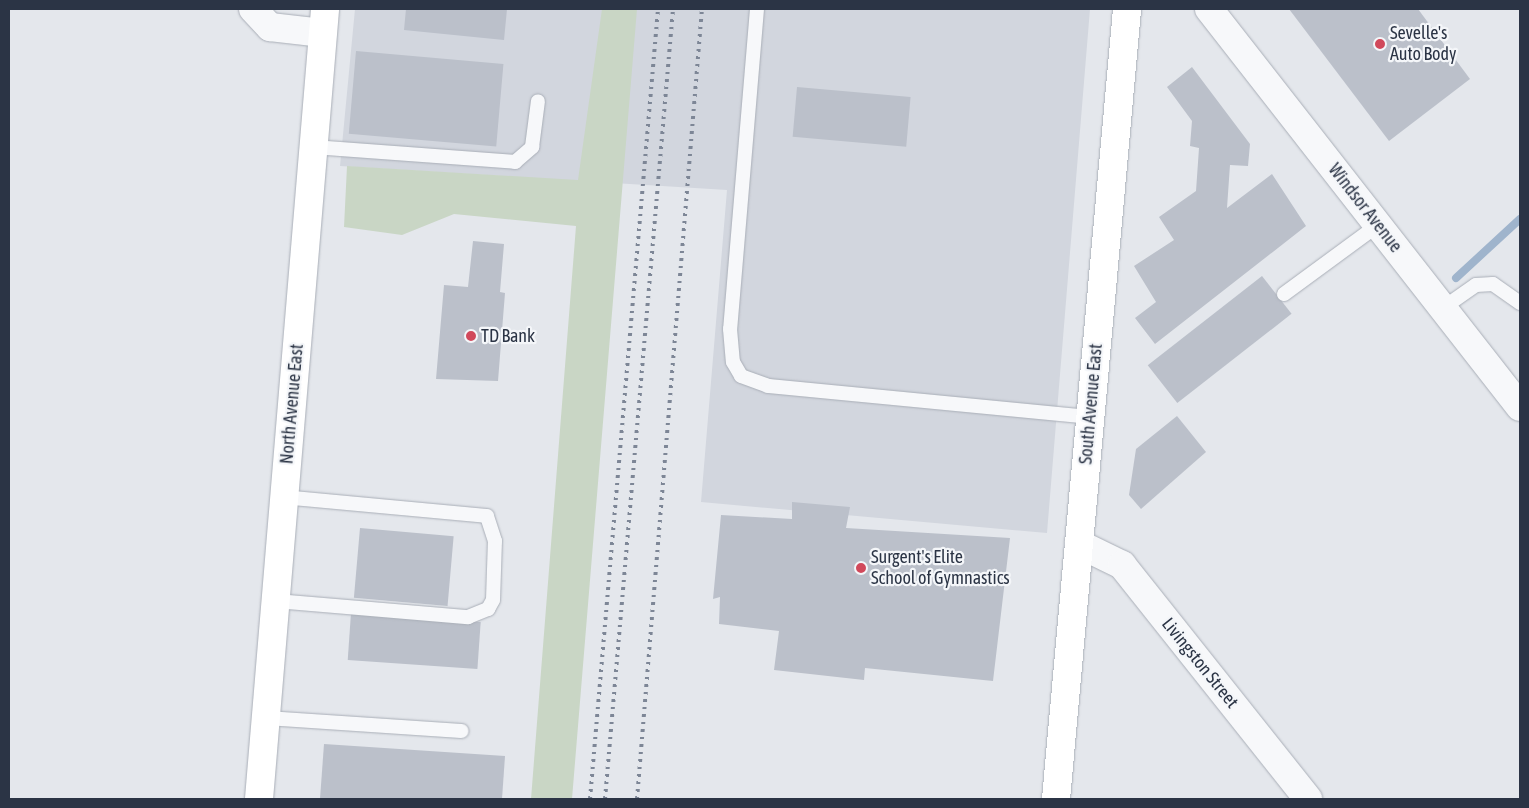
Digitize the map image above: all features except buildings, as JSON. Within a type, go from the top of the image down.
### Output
[{"type":"main road","name":"South Avenue East","points":[[1056,799],[1127,9]]},
{"type":"main road","name":"North Avenue East","points":[[258,799],[324,21]]},
{"type":"street","points":[[254,9],[270,27],[324,21]]},
{"type":"street","name":"Windsor Avenue","points":[[1209,9],[1520,408]]},
{"type":"street","name":"Livingston Street","points":[[1079,544],[1122,565],[1308,799]]},
{"type":"lane","points":[[758,9],[730,329],[733,362],[741,376],[768,386],[1090,417]]},
{"type":"lane","points":[[313,147],[515,162],[532,147],[538,101]]},
{"type":"lane","points":[[1284,294],[1378,225]]},
{"type":"lane","points":[[1443,308],[1476,285],[1493,284],[1520,303]]},
{"type":"lane","points":[[276,601],[468,617],[488,609],[493,600],[495,541],[487,516],[284,497]]},
{"type":"lane","points":[[266,718],[462,731]]},
{"type":"shaded area","points":[[355,9],[1090,9],[1047,533],[701,502],[727,190],[340,166]]},
{"type":"green space","points":[[602,9],[637,9],[572,799],[531,799],[576,226],[454,214],[402,235],[344,227],[347,166],[578,180]]},
{"type":"waterway","points":[[1456,278],[1520,219]]},
{"type":"railway","points":[[590,799],[658,9]]},
{"type":"railway","points":[[605,799],[673,9]]},
{"type":"railway","points":[[637,799],[702,9]]},
{"type":"place","name":"Sevelle's Auto Body","points":[[1380,44]]},
{"type":"place","name":"TD Bank","points":[[471,336]]},
{"type":"place","name":"Surgent's Elite School of Gymnastics","points":[[861,568]]}]
